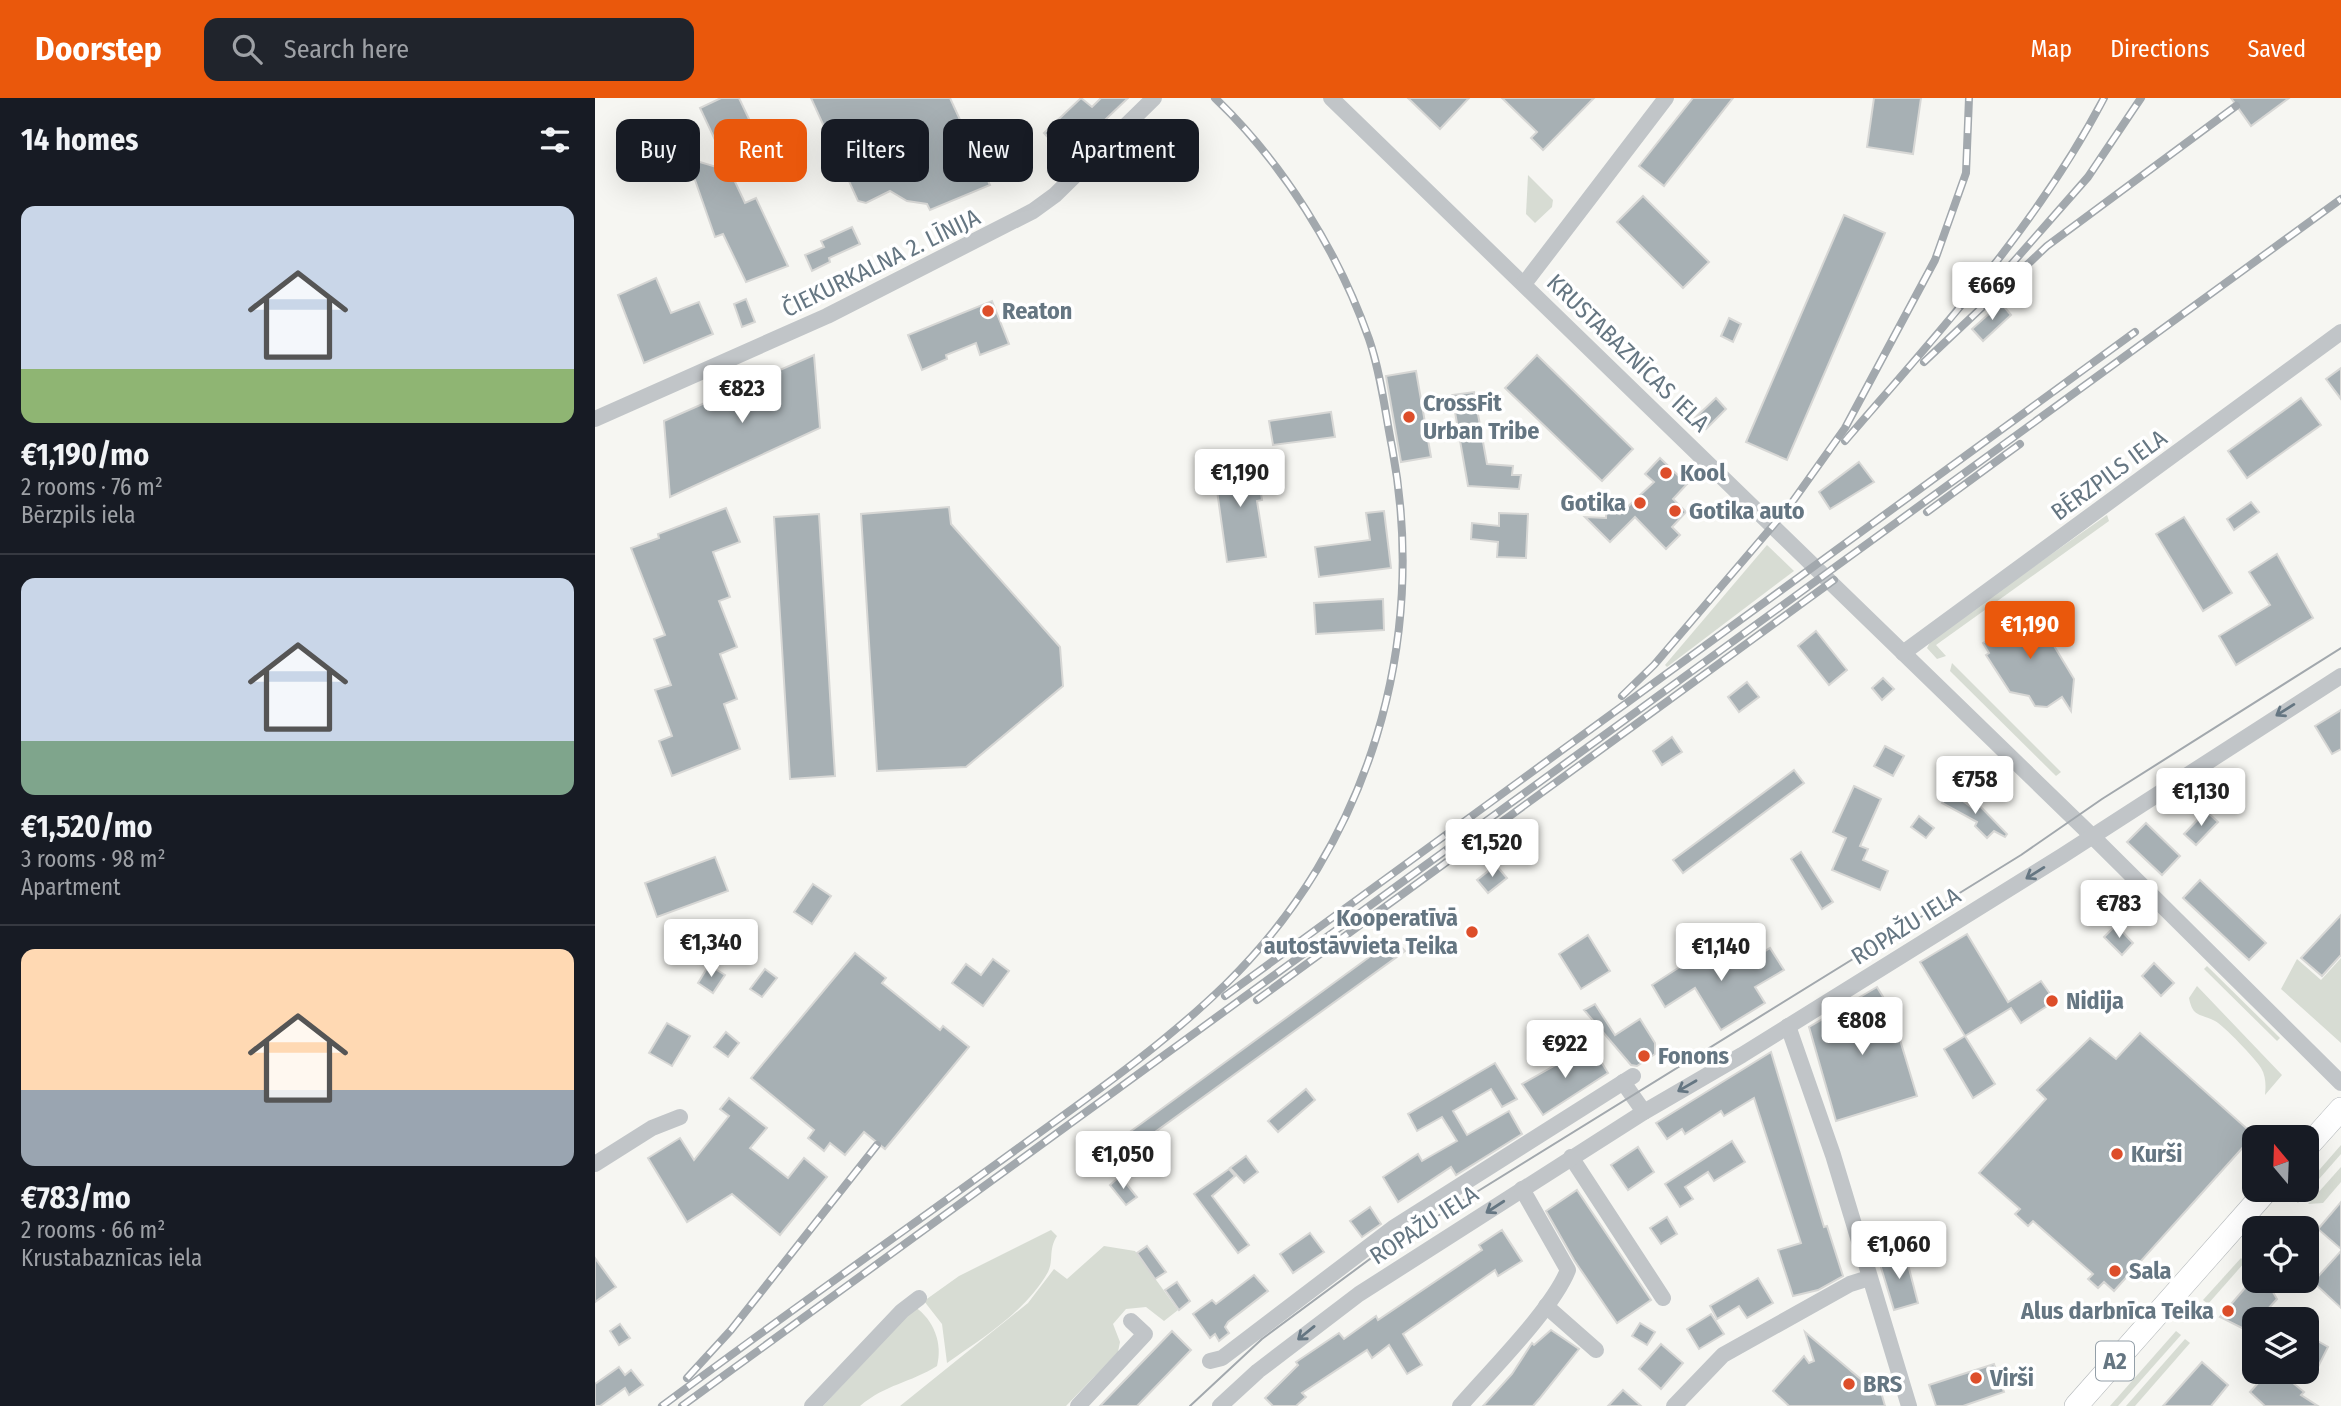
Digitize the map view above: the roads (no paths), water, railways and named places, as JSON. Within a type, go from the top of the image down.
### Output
[{"type":"highway","points":[[2319,1134],[2341,1109]]},
{"type":"highway","name":"A2","points":[[2076,1406],[2256,1202]]},
{"type":"street","name":"ČIEKURKALNA 2. LĪNIJA","points":[[595,419],[827,316],[1034,211],[1055,195],[1154,98]]},
{"type":"street","name":"KRUSTABAZNĪCAS IELA","points":[[1331,98],[2091,835],[2341,1083]]},
{"type":"street","points":[[1524,284],[1666,98]]},
{"type":"street","name":"BĒRZPILS IELA","points":[[1903,653],[2341,332]]},
{"type":"street","name":"ROPAŽU IELA","points":[[1220,1406],[1322,1320],[1521,1189],[2062,856],[2341,676]]},
{"type":"street","points":[[1788,1026],[1833,1154],[1909,1406]]},
{"type":"street","name":"ROPAŽU IELA","points":[[1210,1361],[1222,1358],[1393,1228],[1628,1079],[1644,1112]]},
{"type":"street","points":[[595,1164],[652,1128],[680,1117]]},
{"type":"street","points":[[1571,1157],[1663,1298]]},
{"type":"street","points":[[1460,1406],[1546,1306],[1562,1284],[1568,1270],[1521,1189]]},
{"type":"street","points":[[1674,1406],[1723,1355],[1850,1284],[1869,1278]]},
{"type":"street","points":[[812,1406],[902,1311],[919,1298]]},
{"type":"street","points":[[1546,1306],[1596,1350]]},
{"type":"street","points":[[1078,1406],[1145,1334],[1131,1321]]},
{"type":"tram line","points":[[1190,1406],[1262,1339],[1378,1253],[2021,855],[2102,799],[2341,648]]},
{"type":"railway","points":[[662,1406],[1087,1098],[1200,1009],[1276,929],[1317,869],[1351,804],[1377,736],[1393,666],[1402,594],[1401,521],[1392,447],[1377,366],[1356,306],[1325,241],[1263,151],[1215,98]]},
{"type":"railway","points":[[1622,696],[1654,665],[1788,508],[1845,428],[1935,260],[1966,173],[1969,98]]},
{"type":"railway","points":[[1845,441],[1985,277],[2048,190],[2104,98]]},
{"type":"railway","points":[[1987,292],[2088,177],[2141,98]]},
{"type":"railway","points":[[1924,362],[2047,246],[2236,106]]},
{"type":"railway","points":[[682,1406],[2341,199]]},
{"type":"railway","points":[[1225,996],[2135,332]]},
{"type":"railway","points":[[1927,512],[2020,444]]},
{"type":"railway","points":[[1257,1000],[1834,580]]},
{"type":"railway","points":[[687,1378],[731,1330],[877,1145]]},
{"type":"place","name":"Reaton","points":[[988,311]]},
{"type":"place","name":"CrossFit Urban Tribe","points":[[1409,417]]},
{"type":"place","name":"Kool","points":[[1666,473]]},
{"type":"place","name":"Gotika","points":[[1640,503]]},
{"type":"place","name":"Gotika auto","points":[[1675,511]]},
{"type":"place","name":"Kooperatīvā autostāvvieta Teika","points":[[1472,932]]},
{"type":"place","name":"Nidija","points":[[2052,1001]]},
{"type":"place","name":"Fonons","points":[[1644,1056]]},
{"type":"place","name":"Kurši","points":[[2117,1154]]},
{"type":"place","name":"Sala","points":[[2115,1271]]},
{"type":"place","name":"Alus darbnīca Teika","points":[[2228,1311]]},
{"type":"place","name":"Virši","points":[[1976,1378]]},
{"type":"place","name":"BRS","points":[[1849,1384]]}]
